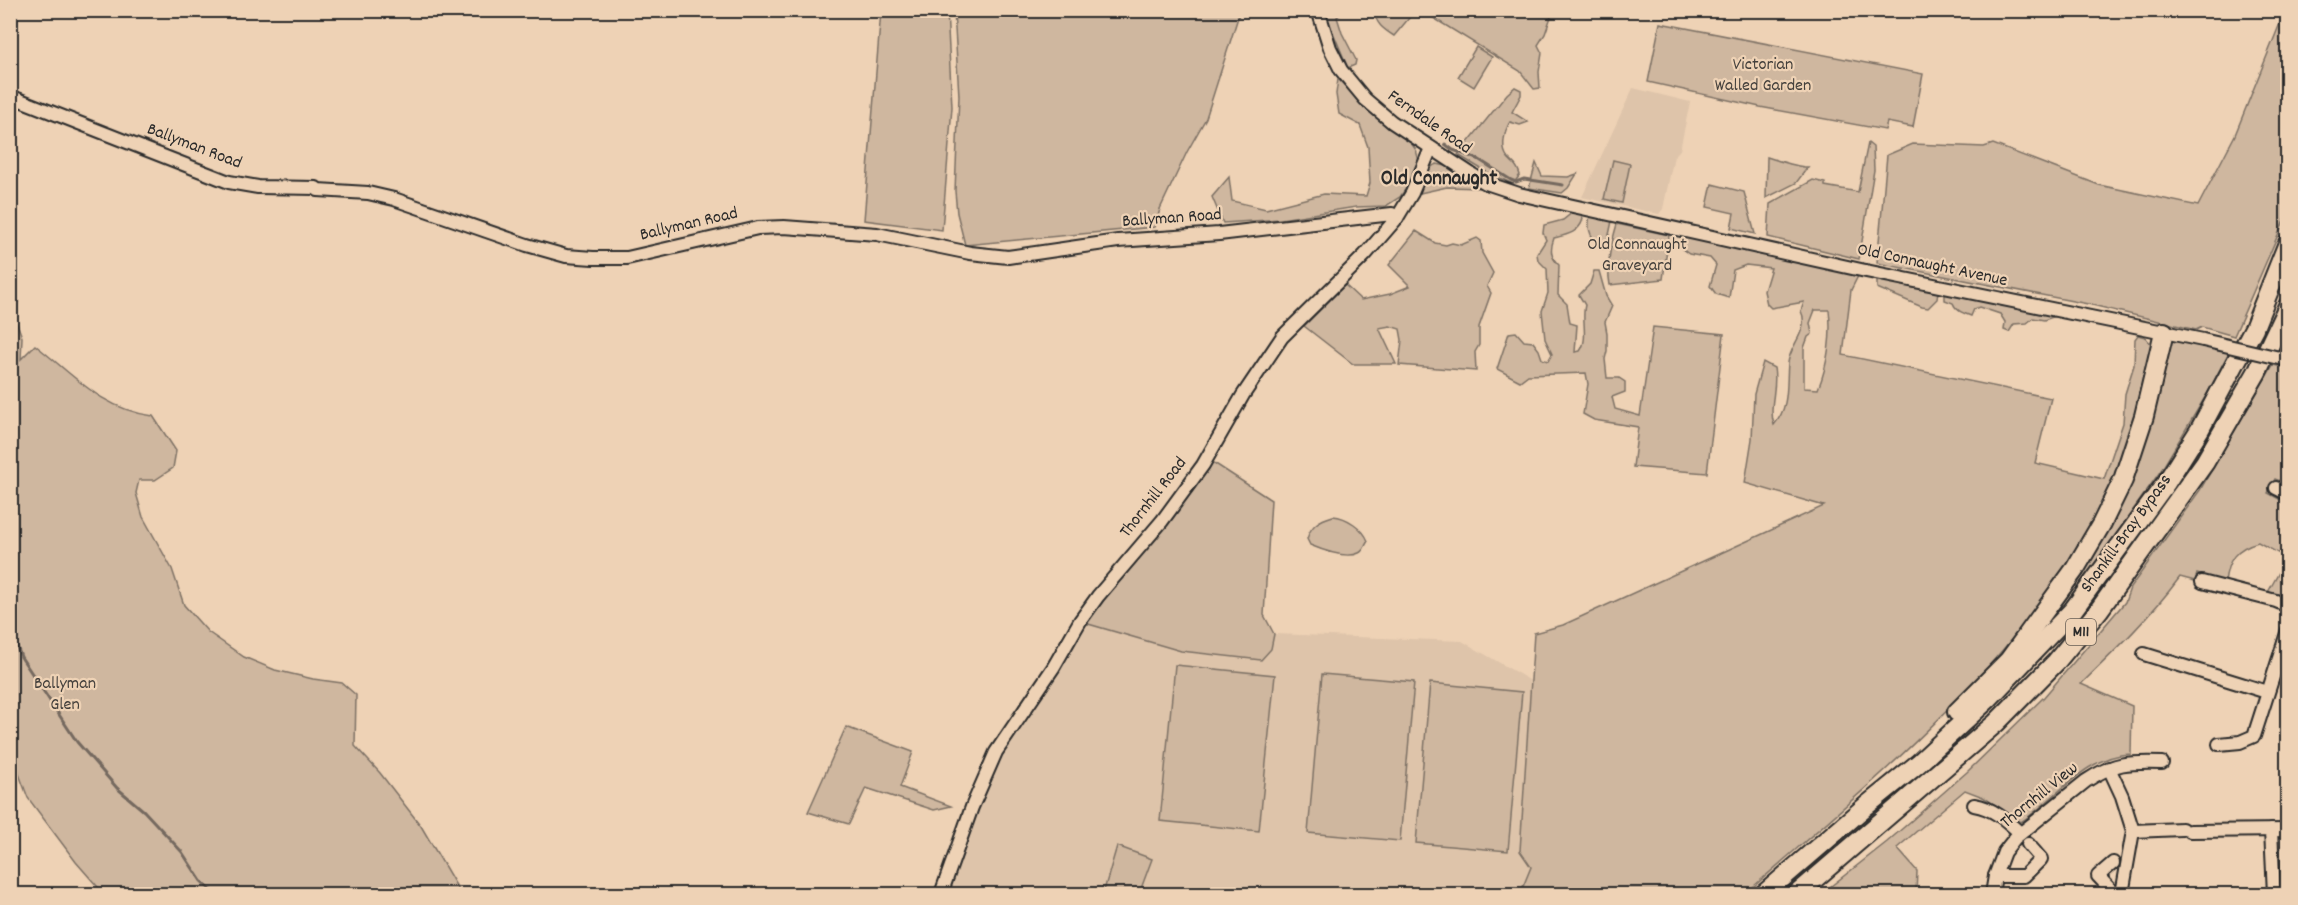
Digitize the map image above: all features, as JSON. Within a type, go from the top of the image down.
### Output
[{"type":"highway","name":"Shankill-Bray Bypass","points":[[1764,894],[1919,763],[1988,699],[2073,610],[2166,483],[2200,429],[2254,328],[2288,243]]},
{"type":"highway","name":"Shankill-Bray Bypass","points":[[1797,894],[1996,723],[2056,662],[2092,619],[2205,462],[2257,372],[2288,306]]},
{"type":"highway","points":[[1866,806],[2009,660],[2074,569],[2102,523],[2123,480],[2144,416],[2164,332]]},
{"type":"street","name":"Ferndale Road","points":[[1318,10],[1330,48],[1348,81],[1392,122],[1486,183],[1519,194],[1569,205]]},
{"type":"street","name":"Ballyman Road","points":[[10,96],[229,182],[258,187],[316,188],[368,193],[394,199],[527,245],[566,256],[627,258],[758,228],[784,227],[878,234],[970,253],[1008,257],[1118,241],[1220,234],[1392,214],[1397,218]]},
{"type":"street","name":"Thornhill Road","points":[[941,894],[992,758],[1053,668],[1080,621],[1098,596],[1162,521],[1203,465],[1243,395],[1282,338],[1358,262],[1397,218],[1412,193],[1431,148]]},
{"type":"street","name":"Old Connaught Avenue","points":[[1569,205],[1861,270],[2204,340],[2288,360]]},
{"type":"street","points":[[2202,582],[2288,606]]},
{"type":"street","points":[[2219,744],[2240,742],[2254,736],[2288,630]]},
{"type":"street","points":[[2144,654],[2267,692]]},
{"type":"street","name":"Thornhill View","points":[[2028,844],[2041,860],[2021,878],[1995,876],[2004,852],[2020,833],[2085,781],[2123,762],[2162,763]]},
{"type":"street","points":[[2109,768],[2122,796],[2133,831],[2122,894],[2112,891],[2098,876],[2114,863]]},
{"type":"street","points":[[1974,806],[1992,810],[2020,833]]},
{"type":"street","points":[[2271,830],[2274,894]]},
{"type":"street","points":[[2133,831],[2288,830]]},
{"type":"street","points":[[1992,894],[1995,876]]},
{"type":"shaded area","points":[[1633,88],[1690,102],[1680,150],[1674,156],[1663,209],[1659,214],[1582,197]]},
{"type":"shaded area","points":[[1085,623],[1181,651],[1271,649],[1274,634],[1462,641],[1531,681],[1520,851],[1531,866],[1520,894],[948,894],[996,758]]},
{"type":"green space","points":[[1374,10],[1415,11],[1394,36],[1381,26]]},
{"type":"green space","points":[[881,11],[947,11],[952,107],[942,230],[864,220]]},
{"type":"green space","points":[[954,11],[1240,11],[1206,118],[1160,209],[1155,227],[965,245],[957,213],[955,191],[959,96]]},
{"type":"green space","points":[[1324,11],[1345,11],[1337,17],[1342,33],[1356,60],[1355,65],[1348,68]]},
{"type":"green space","points":[[1422,11],[1553,11],[1545,34],[1538,45],[1542,53],[1539,72],[1540,88],[1534,89],[1520,71]]},
{"type":"green space","points":[[2285,11],[2288,11],[2287,214],[2234,336],[2202,327],[2196,330],[2088,304],[1877,263],[1887,155],[1913,144],[1984,147],[1993,144],[2099,185],[2198,206],[2235,135]]},
{"type":"green space","name":"Victorian Walled Garden","points":[[1660,23],[1923,74],[1913,127],[1887,122],[1885,130],[1760,107],[1648,82]]},
{"type":"green space","points":[[1476,47],[1492,57],[1474,87],[1458,77]]},
{"type":"green space","points":[[1338,79],[1375,116],[1411,143],[1416,150],[1419,161],[1412,180],[1400,197],[1386,206],[1356,207],[1281,219],[1223,223],[1212,197],[1229,177],[1232,201],[1266,209],[1324,194],[1366,196],[1370,183],[1368,147],[1360,125],[1339,114],[1336,94]]},
{"type":"green space","points":[[1515,87],[1521,90],[1521,95],[1512,112],[1528,122],[1520,125],[1510,122],[1505,134],[1505,151],[1520,175],[1513,184],[1488,173],[1458,155]]},
{"type":"green space","points":[[1868,143],[1873,147],[1874,170],[1859,259],[1768,237],[1770,204],[1813,180],[1825,183],[1825,186],[1858,192]]},
{"type":"green space","points":[[1767,157],[1808,167],[1796,183],[1766,198]]},
{"type":"green space","points":[[1613,160],[1630,164],[1622,203],[1604,199]]},
{"type":"green space","points":[[1536,163],[1542,176],[1568,177],[1577,174],[1562,193],[1529,188]]},
{"type":"green space","points":[[1437,164],[1451,167],[1478,184],[1480,188],[1447,187],[1420,193],[1427,172]]},
{"type":"green space","points":[[1712,184],[1744,192],[1755,234],[1731,228],[1734,213],[1707,207]]},
{"type":"green space","points":[[1573,212],[1581,213],[1583,219],[1581,224],[1572,233],[1554,238],[1552,246],[1552,256],[1559,265],[1558,295],[1567,304],[1570,323],[1577,325],[1575,352],[1580,351],[1584,341],[1585,305],[1579,295],[1590,284],[1594,271],[1599,271],[1606,296],[1612,306],[1605,322],[1607,378],[1619,378],[1625,382],[1625,392],[1612,397],[1615,409],[1640,416],[1653,327],[1724,334],[1707,473],[1633,467],[1638,427],[1594,420],[1583,414],[1588,384],[1586,373],[1528,375],[1520,381],[1497,369],[1509,333],[1516,332],[1524,341],[1533,342],[1542,359],[1548,361],[1552,354],[1545,339],[1542,311],[1548,293],[1547,269],[1538,260],[1537,254],[1546,240],[1543,233],[1544,225],[1563,220]]},
{"type":"green space","points":[[1590,216],[1612,221],[1606,249],[1599,245],[1591,234]]},
{"type":"green space","name":"Old Connaught Graveyard","points":[[1617,224],[1669,235],[1663,279],[1610,285],[1609,262]]},
{"type":"green space","points":[[1416,231],[1435,243],[1446,245],[1452,243],[1461,245],[1477,238],[1481,241],[1482,253],[1493,273],[1487,286],[1491,293],[1479,327],[1479,345],[1475,352],[1476,371],[1399,365],[1402,340],[1400,329],[1390,326],[1379,328],[1396,364],[1353,364],[1304,326],[1345,285],[1361,300],[1390,294],[1410,286],[1389,265]]},
{"type":"green space","points":[[1683,237],[1859,274],[1851,290],[1843,355],[2051,398],[2035,463],[2104,479],[2123,423],[2125,394],[2134,365],[2135,339],[2138,335],[2145,337],[2151,344],[2141,391],[2118,467],[2101,506],[2065,567],[2032,614],[1995,659],[1916,741],[1745,894],[1520,894],[1531,867],[1520,851],[1534,633],[1563,625],[1824,506],[1745,483],[1752,439],[1754,394],[1763,362],[1774,368],[1772,418],[1774,425],[1785,403],[1788,363],[1803,324],[1801,311],[1804,302],[1771,308],[1767,304],[1764,291],[1771,268],[1746,265],[1733,270],[1729,298],[1716,294],[1710,286],[1716,265],[1710,258],[1689,254],[1682,249]],"holes":[[[1815,310],[1829,310],[1828,350],[1821,380],[1818,389],[1804,388],[1804,348],[1808,337],[1812,334],[1810,323]]]},
{"type":"green space","points":[[1877,278],[1938,291],[1937,299],[1928,308],[1922,307],[1877,288]]},
{"type":"green space","name":"Ballyman Glen","points":[[11,287],[18,301],[14,315],[22,337],[21,359],[35,345],[103,398],[118,406],[153,416],[176,451],[173,468],[155,480],[139,480],[136,493],[143,517],[172,569],[184,605],[208,632],[244,657],[275,670],[342,683],[356,695],[355,746],[380,773],[421,826],[461,894],[104,894],[76,862],[28,798],[19,774],[11,725]]},
{"type":"green space","points":[[1945,293],[2056,316],[2044,320],[2033,318],[2027,323],[2014,324],[2009,332],[2004,330],[2005,322],[2000,314],[1979,307],[1974,309],[1971,316],[1968,315],[1958,310],[1953,303],[1945,300]]},
{"type":"green space","points":[[2169,335],[2230,350],[2207,394],[2162,469],[2078,588],[2073,582],[2105,524]]},
{"type":"green space","points":[[2273,365],[2287,368],[2287,462],[2280,481],[2275,479],[2268,493],[2279,499],[2287,499],[2287,558],[2258,542],[2244,548],[2234,556],[2228,568],[2225,583],[2197,574],[2195,581],[2180,577],[2145,619],[2081,684],[2132,706],[2131,754],[2115,756],[2085,770],[2021,822],[1983,797],[1965,790],[1897,848],[1917,871],[1916,894],[1821,894],[1887,842],[1967,772],[2044,697],[2125,602],[2130,588],[2200,490]]},
{"type":"green space","points":[[1211,461],[1271,500],[1264,615],[1274,634],[1271,649],[1261,660],[1181,651],[1085,623],[1192,492]]},
{"type":"green space","points":[[1333,516],[1349,521],[1362,532],[1368,541],[1361,552],[1348,555],[1310,545],[1307,539],[1313,527],[1320,521]]},
{"type":"green space","points":[[2287,558],[2287,601],[2267,594]]},
{"type":"green space","points":[[1175,665],[1275,675],[1259,831],[1160,821]]},
{"type":"green space","points":[[1322,674],[1414,682],[1400,841],[1308,833]]},
{"type":"green space","points":[[1430,683],[1522,692],[1508,851],[1416,843]]},
{"type":"green space","points":[[846,727],[913,752],[900,787],[951,806],[934,810],[866,788],[849,824],[808,812]]},
{"type":"green space","points":[[1117,846],[1152,859],[1139,894],[1103,894]]},
{"type":"waterway","points":[[1445,144],[1453,150],[1478,159],[1516,182],[1524,179],[1563,185]]},
{"type":"waterway","points":[[10,627],[21,657],[77,742],[117,788],[144,811],[182,852],[201,881],[215,894]]},
{"type":"district","name":"Old Connaught","points":[[1439,180]]}]
